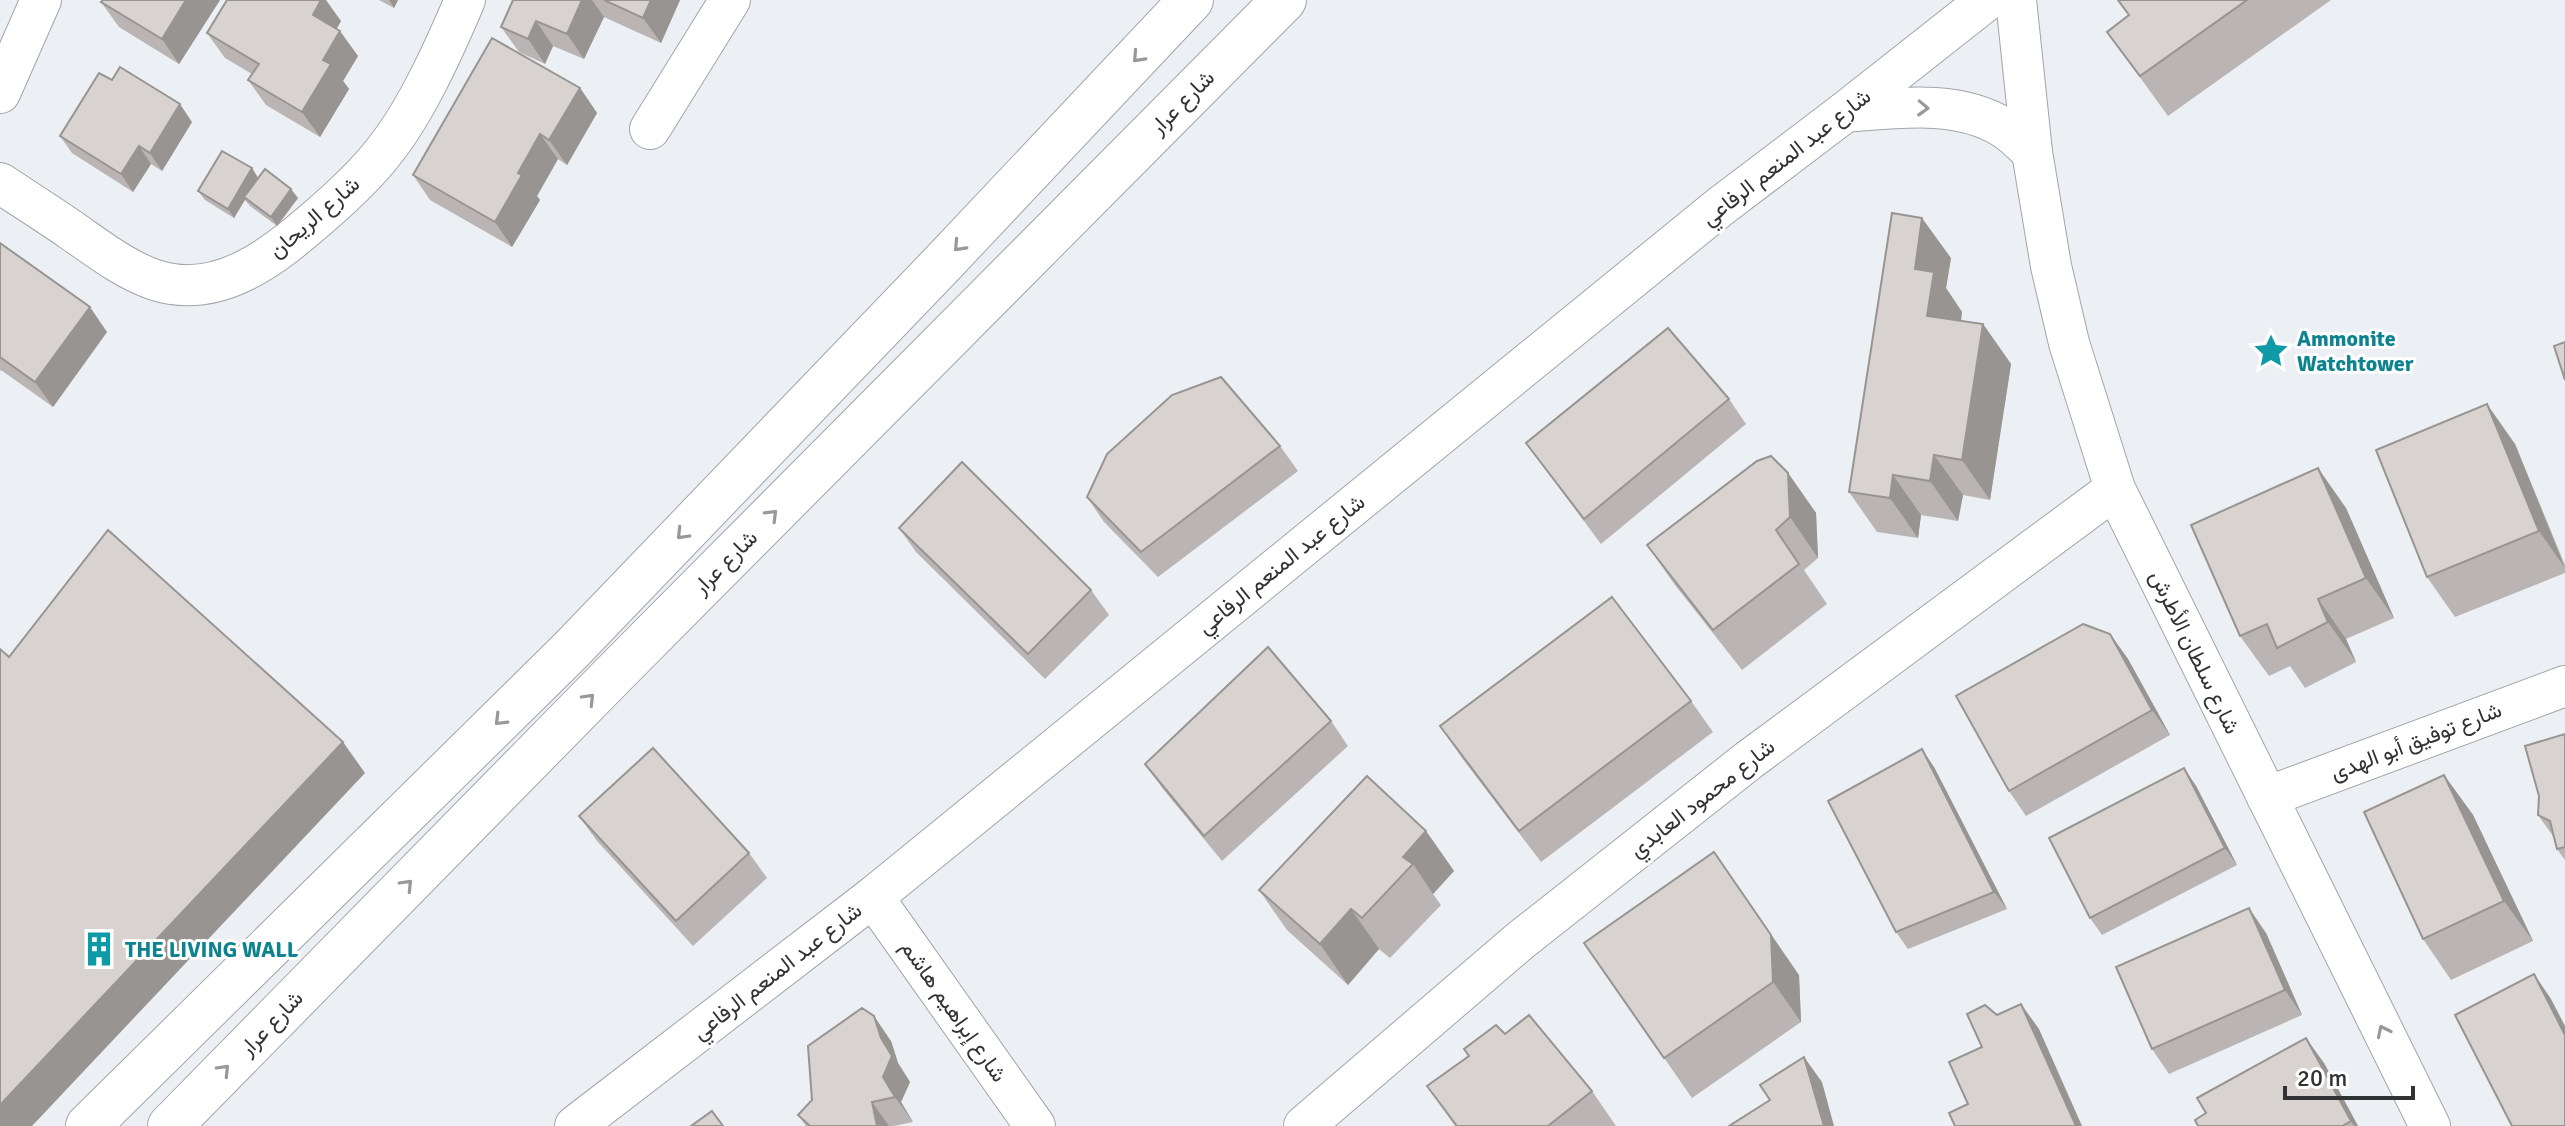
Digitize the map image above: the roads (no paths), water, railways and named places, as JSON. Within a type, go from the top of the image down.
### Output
[{"type":"main road","points":[[88,1126],[571,650],[1191,0]]},
{"type":"main road","name":"شارع عرار","points":[[170,1126],[628,659],[1284,0]]},
{"type":"street","points":[[0,93],[41,0]]},
{"type":"street","name":"شارع الريحان","points":[[0,183],[110,257],[155,280],[196,286],[230,278],[264,262],[307,227],[348,191],[386,149],[421,92],[465,0]]},
{"type":"street","points":[[650,129],[730,0]]},
{"type":"street","name":"شارع عبد المنعم الرفاعي","points":[[575,1126],[873,897],[1708,216],[1987,0]]},
{"type":"street","name":"شارع سلطان الأطرش","points":[[2016,0],[2032,152],[2051,266],[2066,330],[2115,489],[2430,1126]]},
{"type":"street","points":[[1845,112],[1925,107],[1972,114],[2003,128],[2032,152]]},
{"type":"street","name":"شارع محمود العابدي","points":[[1304,1126],[1521,940],[1737,769],[2115,489]]},
{"type":"street","name":"شارع توفيق أبو الهدى","points":[[2267,797],[2565,686]]},
{"type":"street","name":"شارع إبراهيم هاشم","points":[[873,897],[1035,1126]]},
{"type":"place","name":"Ammonite Watchtower","points":[[2271,351]]},
{"type":"place","name":"THE LIVING WALL","points":[[99,949]]}]
